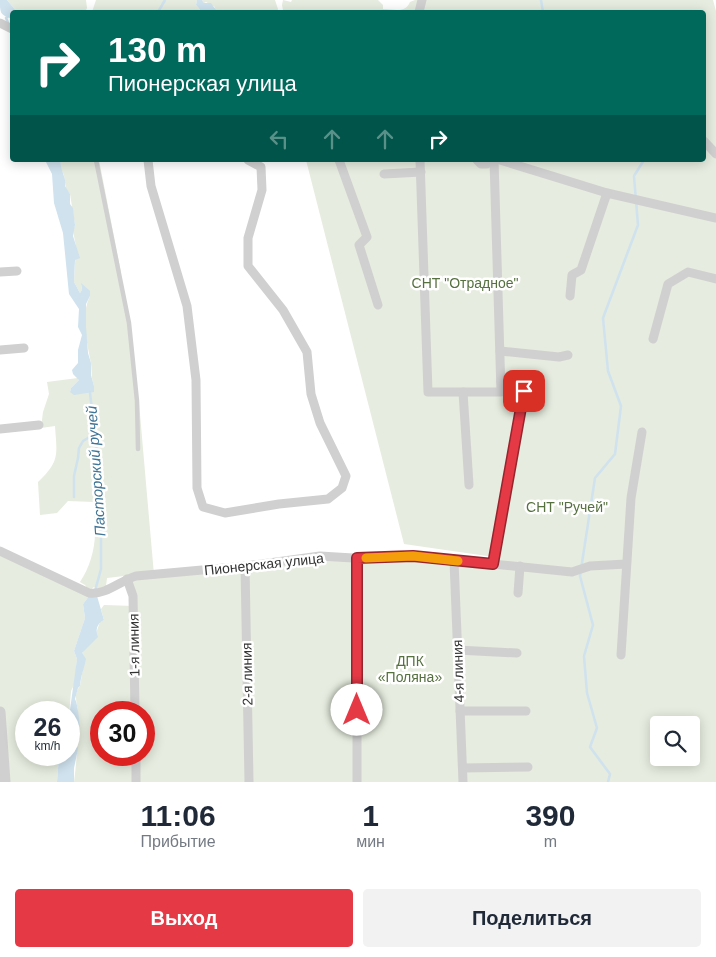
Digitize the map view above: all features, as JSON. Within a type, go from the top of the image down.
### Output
[{"type":"street","points":[[706,143],[716,154]]},
{"type":"street","points":[[148,162],[151,186],[187,306],[196,380],[197,488],[203,507],[225,513],[278,504],[328,499],[342,488],[346,476],[320,422],[312,394],[307,352],[283,310],[248,266],[248,238],[262,190],[261,167],[252,162]]},
{"type":"street","points":[[340,162],[367,237],[360,244],[378,305]]},
{"type":"street","points":[[420,162],[428,392],[501,392],[494,162]]},
{"type":"street","points":[[521,163],[608,193],[716,218]]},
{"type":"street","points":[[384,174],[420,172]]},
{"type":"street","points":[[570,296],[572,275],[581,270],[608,193]]},
{"type":"street","points":[[0,272],[17,271]]},
{"type":"street","points":[[653,339],[668,284],[688,272],[716,279]]},
{"type":"street","points":[[0,350],[24,348]]},
{"type":"street","points":[[500,351],[559,357],[568,355]]},
{"type":"street","points":[[493,564],[524,391],[501,382]]},
{"type":"street","points":[[463,392],[469,485]]},
{"type":"street","points":[[0,429],[39,425]]},
{"type":"street","points":[[621,655],[631,498],[642,432]]},
{"type":"street","name":"Пионерская улица","points":[[0,551],[93,594],[136,576],[245,566],[320,556],[357,558],[413,556],[574,572],[586,567],[626,564]]},
{"type":"street","points":[[357,558],[357,782]]},
{"type":"street","name":"4-я линия","points":[[454,560],[463,782]]},
{"type":"street","name":"2-я линия","points":[[245,566],[249,782]]},
{"type":"street","points":[[518,593],[520,566]]},
{"type":"street","name":"1-я линия","points":[[127,579],[133,596],[135,701]]},
{"type":"street","points":[[457,650],[517,653]]},
{"type":"street","points":[[460,711],[526,711]]},
{"type":"street","points":[[0,712],[5,782]]},
{"type":"street","points":[[136,766],[136,782]]},
{"type":"street","points":[[463,768],[528,767]]},
{"type":"lane","points":[[96,162],[129,323],[137,401],[138,448]]},
{"type":"green space","points":[[7,0],[86,0],[87,8],[86,10],[15,10]]},
{"type":"green space","points":[[96,0],[197,0],[196,5],[200,10],[93,10]]},
{"type":"green space","points":[[202,0],[275,0],[278,9],[213,10],[215,7],[206,2],[204,3]]},
{"type":"green space","points":[[283,0],[291,2],[292,0],[378,0],[383,5],[383,9],[398,10],[283,10],[282,5]]},
{"type":"green space","points":[[415,0],[713,0],[716,11],[716,782],[74,782],[76,766],[80,766],[80,701],[76,701],[76,695],[80,686],[83,668],[82,653],[96,633],[100,622],[104,620],[101,609],[104,605],[133,606],[124,576],[107,578],[106,586],[97,589],[94,587],[89,591],[80,582],[93,553],[95,533],[94,502],[68,501],[57,513],[40,515],[38,482],[54,463],[56,457],[55,426],[41,428],[43,412],[49,394],[47,382],[78,378],[79,380],[71,388],[70,392],[94,386],[85,329],[85,312],[90,296],[81,284],[82,290],[80,293],[74,282],[76,246],[73,231],[75,225],[70,194],[66,189],[64,175],[60,167],[61,162],[99,162],[120,267],[139,403],[154,575],[320,556],[413,556],[494,564],[494,557],[404,544],[307,162],[706,162],[706,10],[398,10],[405,8],[410,2]]},
{"type":"green space","points":[[0,551],[89,596],[83,604],[85,618],[74,651],[77,659],[75,683],[71,691],[70,701],[15,701],[15,766],[58,766],[57,782],[0,782]]},
{"type":"water","points":[[0,0],[7,0],[15,10],[10,10],[10,18],[2,13]]},
{"type":"water","points":[[197,0],[202,0],[204,3],[211,3],[216,10],[200,10],[196,5]]},
{"type":"water","points":[[46,162],[61,162],[65,186],[70,194],[70,204],[73,208],[75,225],[73,236],[80,258],[75,260],[74,282],[80,293],[82,290],[81,283],[90,291],[86,304],[86,327],[94,392],[74,395],[70,392],[71,388],[79,380],[72,370],[78,363],[78,350],[82,335],[78,327],[79,309],[69,294],[63,233],[54,203],[52,174]]},
{"type":"water","points":[[89,596],[97,596],[104,620],[97,627],[98,637],[82,653],[86,659],[80,686],[76,701],[71,701],[77,659],[74,651],[85,618],[83,604]]},
{"type":"water","points":[[58,766],[74,766],[74,782],[57,782]]},
{"type":"waterway","points":[[159,10],[165,0]]},
{"type":"waterway","points":[[541,0],[543,10]]},
{"type":"waterway","name":"Пасторский ручей","points":[[9,25],[6,18],[10,14]]},
{"type":"waterway","points":[[608,782],[610,774],[590,747],[597,728],[587,693],[584,656],[593,625],[580,576],[595,478],[615,454],[621,406],[608,371],[603,318],[638,225],[634,176],[643,162]]},
{"type":"waterway","name":"Пасторский ручей","points":[[90,393],[97,451],[101,516],[101,569],[95,591]]},
{"type":"waterway","points":[[74,497],[74,476],[79,448],[83,441],[93,435],[96,436]]},
{"type":"slow traffic","points":[[366,558],[413,556],[458,561]]},
{"type":"route","points":[[357,710],[357,558],[413,556],[493,564],[524,391]]},
{"type":"park label","name":"СНТ \"Отрадное\"","points":[[465,283]]},
{"type":"park label","name":"СНТ \"Ручей\"","points":[[567,507]]},
{"type":"park label","name":"ДПК «Поляна»","points":[[410,670]]}]
